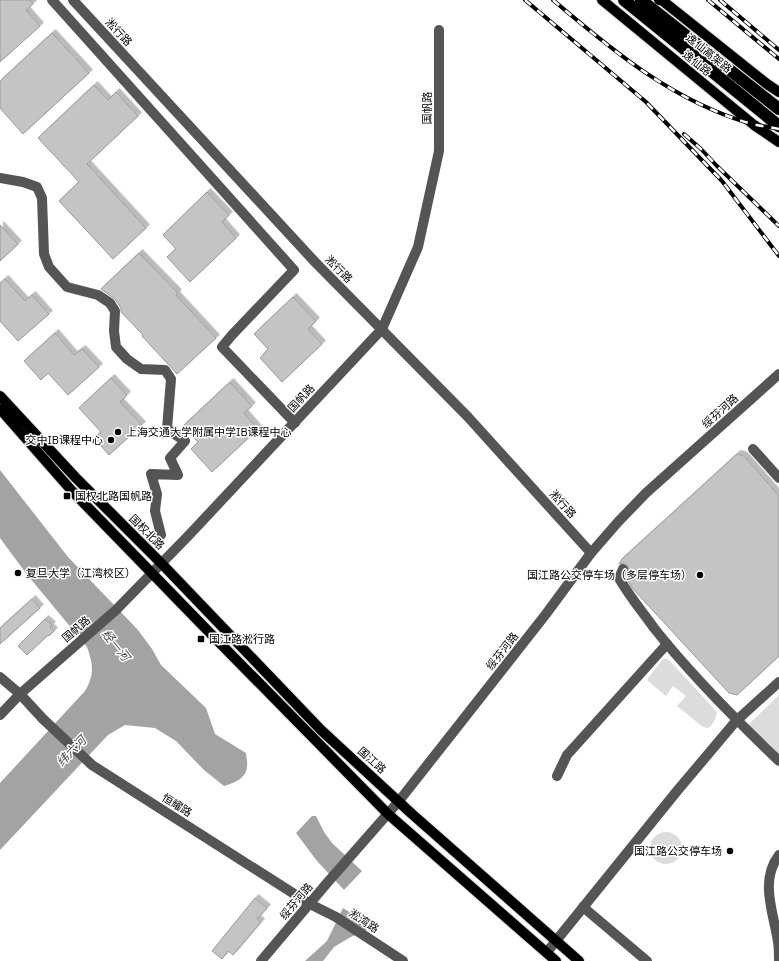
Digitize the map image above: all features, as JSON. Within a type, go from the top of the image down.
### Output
[{"type":"highway","name":"逸仙高架路","points":[[624,0],[779,126]]},
{"type":"highway","name":"逸仙高架路","points":[[642,0],[779,107]]},
{"type":"main road","name":"逸仙路","points":[[602,0],[754,124],[779,142]]},
{"type":"main road","name":"逸仙路","points":[[650,0],[779,107]]},
{"type":"main road","points":[[659,0],[779,92]]},
{"type":"main road","points":[[767,84],[770,98]]},
{"type":"main road","name":"国权北路","points":[[0,396],[76,478],[162,564]]},
{"type":"main road","points":[[0,409],[72,491],[388,814],[556,961]]},
{"type":"main road","name":"国江路","points":[[162,564],[321,730],[579,961]]},
{"type":"street","points":[[52,0],[294,270],[232,334],[222,347],[295,423]]},
{"type":"street","name":"淞行路","points":[[73,0],[304,250],[468,417],[591,553]]},
{"type":"street","name":"国帆路","points":[[0,715],[20,694],[116,610],[162,564],[382,329],[418,247],[439,151],[439,30]]},
{"type":"street","points":[[767,84],[779,87]]},
{"type":"street","points":[[0,178],[23,182],[37,187],[42,198],[44,254],[49,267],[67,287],[98,295],[110,303],[115,311],[114,331],[116,347],[127,359],[141,369],[166,370],[171,379],[167,429],[185,441],[170,458],[178,475],[151,474],[157,494],[155,511],[161,535]]},
{"type":"street","name":"绥芬河路","points":[[261,961],[326,883],[399,801],[546,614],[591,553],[618,522],[646,493],[779,374]]},
{"type":"street","points":[[753,449],[779,478]]},
{"type":"street","points":[[623,568],[619,578],[626,592],[667,644],[736,721],[779,761]]},
{"type":"street","points":[[557,776],[567,755],[667,644]]},
{"type":"street","name":"恒耀路","points":[[0,677],[20,694],[52,728],[92,765],[310,904],[336,917]]},
{"type":"street","points":[[547,952],[677,791],[736,721],[779,682]]},
{"type":"street","points":[[444,862],[454,850]]},
{"type":"street","points":[[779,855],[774,861],[770,877],[769,892],[778,943],[779,961]]},
{"type":"street","points":[[583,907],[647,961]]},
{"type":"street","name":"淞湾路","points":[[336,917],[403,961]]},
{"type":"shaded area","points":[[663,659],[670,661],[717,712],[714,721],[708,728],[703,727],[677,706],[686,696],[673,686],[666,696],[648,681],[648,678]]},
{"type":"shaded area","points":[[779,695],[779,756],[748,727],[749,724]]},
{"type":"shaded area","points":[[663,832],[669,832],[679,839],[682,848],[681,854],[675,861],[669,864],[663,864],[653,857],[650,851],[650,845],[657,835]]},
{"type":"water","points":[[0,470],[68,557],[138,630],[152,649],[161,665],[206,708],[215,734],[246,753],[246,770],[242,777],[224,786],[204,770],[176,741],[155,728],[125,725],[108,735],[0,850],[0,783],[85,691],[92,674],[92,664],[87,647],[25,572],[0,538]]},
{"type":"water","points":[[312,816],[316,816],[324,832],[332,843],[362,871],[344,890],[317,861],[296,833]]},
{"type":"water","points":[[343,908],[372,927],[334,947],[323,961],[305,961],[327,941]]},
{"type":"building","points":[[0,0],[30,0],[33,4],[26,10],[40,26],[0,62]]},
{"type":"building","points":[[52,33],[89,73],[23,134],[0,108],[0,81]]},
{"type":"building","points":[[94,85],[108,100],[116,92],[138,116],[87,164],[146,228],[113,259],[59,201],[79,182],[38,138]]},
{"type":"building","points":[[207,192],[229,215],[222,222],[236,238],[190,282],[167,257],[176,249],[163,235]]},
{"type":"building","points":[[0,225],[18,244],[0,261]]},
{"type":"building","points":[[139,253],[178,293],[176,295],[216,338],[177,374],[121,312],[121,308],[115,299],[101,289]]},
{"type":"building","points":[[5,279],[25,301],[32,295],[49,314],[18,341],[0,321],[0,283]]},
{"type":"building","points":[[293,297],[316,321],[308,329],[322,344],[282,382],[260,358],[268,349],[254,334]]},
{"type":"building","points":[[55,333],[74,355],[82,349],[99,367],[68,395],[48,373],[41,380],[24,361]]},
{"type":"building","points":[[111,378],[127,395],[120,402],[142,425],[109,455],[94,438],[101,432],[79,408]]},
{"type":"building","points":[[230,382],[252,406],[244,413],[258,429],[212,472],[191,449],[198,442],[183,426]]},
{"type":"building","name":"国江路公交停车场（多层停车场）","points":[[737,454],[746,458],[779,496],[779,656],[737,695],[729,693],[633,589],[626,578],[629,571],[628,566],[625,563],[619,564],[622,559]]},
{"type":"building","points":[[32,599],[40,608],[0,644],[0,628]]},
{"type":"building","points":[[45,619],[52,625],[50,627],[54,631],[27,655],[18,646]]},
{"type":"building","points":[[255,898],[267,908],[257,919],[261,922],[233,955],[228,951],[222,959],[212,951]]},
{"type":"railway","points":[[525,0],[646,102],[722,181],[779,256]]},
{"type":"railway","points":[[553,0],[598,38],[646,73],[671,89],[696,103],[724,114],[752,124],[779,129]]},
{"type":"railway","points":[[708,0],[779,59]]},
{"type":"railway","points":[[720,0],[779,50]]},
{"type":"railway","points":[[684,134],[779,226]]},
{"type":"place","name":"上海交通大学附属中学IB课程中心","points":[[118,432]]},
{"type":"place","name":"交中IB课程中心","points":[[111,440]]},
{"type":"place","name":"国权北路国帆路","points":[[67,496]]},
{"type":"place","name":"复旦大学（江湾校区）","points":[[18,573]]},
{"type":"place","name":"国江路公交停车场（多层停车场）","points":[[700,575]]},
{"type":"place","name":"国江路淞行路","points":[[201,639]]},
{"type":"place","name":"国江路公交停车场","points":[[730,851]]},
{"type":"water label","name":"经一河","points":[[116,645]]},
{"type":"water label","name":"纬六河","points":[[71,751]]}]
